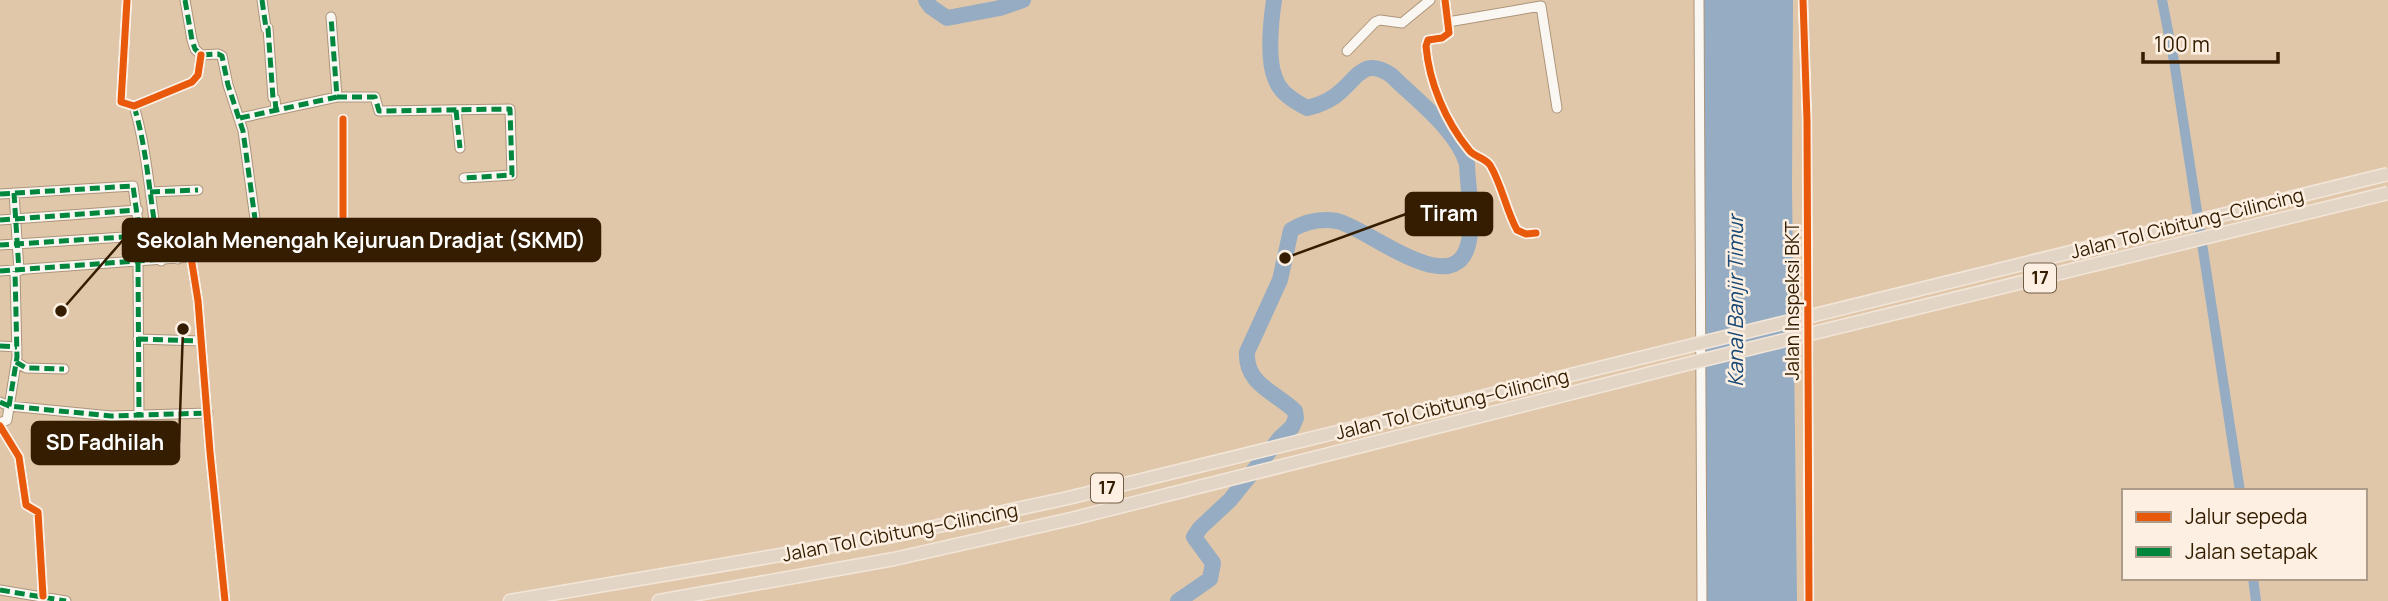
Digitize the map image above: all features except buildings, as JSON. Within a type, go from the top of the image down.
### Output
[{"type":"highway","name":"Jalan Tol Cibitung–Cilincing","points":[[510,601],[892,536],[1068,498],[2388,174]]},
{"type":"highway","name":"Jalan Tol Cibitung–Cilincing","points":[[659,601],[894,559],[1071,519],[1691,363],[2388,193]]},
{"type":"street","points":[[127,0],[121,102],[134,106],[192,82],[198,75],[201,55]]},
{"type":"street","points":[[185,0],[195,50],[201,55],[222,56],[234,107],[240,118],[258,241]]},
{"type":"street","points":[[262,0],[268,28],[276,110]]},
{"type":"street","points":[[1347,51],[1375,22],[1380,20],[1402,23],[1430,0]]},
{"type":"street","points":[[1445,0],[1447,36],[1428,40],[1426,46],[1449,123],[1471,153],[1481,157],[1490,166],[1517,230],[1526,234],[1536,233]]},
{"type":"street","points":[[1699,0],[1702,601]]},
{"type":"street","name":"Jalan Inspeksi BKT","points":[[1803,0],[1807,120],[1810,601]]},
{"type":"street","points":[[1448,22],[1542,7],[1557,108]]},
{"type":"street","points":[[331,17],[337,97]]},
{"type":"street","points":[[240,118],[337,97],[375,97],[379,111],[511,110],[512,175],[464,178]]},
{"type":"street","points":[[134,106],[145,146],[151,211],[161,261]]},
{"type":"street","points":[[456,110],[460,148]]},
{"type":"street","points":[[0,271],[178,260],[191,257],[200,246],[337,230],[342,227],[343,119]]},
{"type":"street","points":[[0,194],[133,186],[140,236],[138,416]]},
{"type":"street","points":[[150,192],[198,190]]},
{"type":"street","points":[[14,193],[18,244],[17,347],[16,362],[4,404],[7,420],[0,425],[19,457],[26,505],[38,512],[43,596]]},
{"type":"street","points":[[0,220],[138,210]]},
{"type":"street","points":[[155,233],[172,233],[178,260]]},
{"type":"street","points":[[0,245],[140,236]]},
{"type":"street","points":[[191,257],[197,288],[225,601]]},
{"type":"street","points":[[138,339],[201,341]]},
{"type":"street","points":[[0,346],[17,347]]},
{"type":"street","points":[[16,362],[26,368],[65,369]]},
{"type":"street","points":[[4,404],[82,414],[138,416],[208,413]]},
{"type":"street","points":[[0,590],[32,598],[43,596],[66,601]]},
{"type":"water","name":"Kanal Banjir Timur","points":[[1703,0],[1793,0],[1792,186],[1797,601],[1707,601]]},
{"type":"waterway","points":[[926,0],[947,18],[1000,8],[1023,0]]},
{"type":"waterway","points":[[1178,601],[1210,579],[1213,563],[1194,537],[1230,500],[1292,427],[1296,418],[1295,411],[1256,380],[1248,363],[1247,352],[1280,280],[1291,230],[1313,221],[1337,221],[1408,257],[1445,266],[1459,261],[1470,236],[1467,164],[1462,151],[1435,116],[1391,75],[1382,70],[1368,68],[1333,97],[1307,108],[1280,88],[1275,78],[1270,50],[1274,0]]},
{"type":"waterway","points":[[2162,0],[2174,61],[2240,489]]},
{"type":"waterway","points":[[2253,580],[2256,601]]},
{"type":"marked path","points":[[185,0],[195,49],[201,55],[222,56],[243,131],[258,241]]},
{"type":"marked path","points":[[262,0],[268,28],[276,110]]},
{"type":"marked path","points":[[240,118],[337,97],[331,17]]},
{"type":"marked path","points":[[337,97],[375,97],[379,111],[510,109],[512,175],[464,178]]},
{"type":"marked path","points":[[134,106],[143,144],[161,261]]},
{"type":"marked path","points":[[456,110],[460,148]]},
{"type":"marked path","points":[[0,194],[133,186],[140,236],[0,245]]},
{"type":"marked path","points":[[150,192],[198,190]]},
{"type":"marked path","points":[[14,193],[19,271]]},
{"type":"marked path","points":[[0,220],[138,210]]},
{"type":"marked path","points":[[155,233],[171,232],[178,259]]},
{"type":"marked path","points":[[0,271],[191,257]]},
{"type":"marked path","points":[[138,262],[139,416]]},
{"type":"marked path","points":[[9,406],[17,357],[15,271]]},
{"type":"marked path","points":[[138,339],[201,341]]},
{"type":"marked path","points":[[0,346],[17,347]]},
{"type":"marked path","points":[[16,362],[26,368],[64,369]]},
{"type":"marked path","points":[[0,402],[9,406],[111,416],[208,413]]},
{"type":"marked path","points":[[0,590],[66,601]]},
{"type":"cycle path","points":[[127,0],[121,102],[134,106],[192,82],[198,75],[201,55]]},
{"type":"cycle path","points":[[1445,0],[1449,33],[1442,38],[1428,40],[1426,46],[1440,101],[1469,150],[1490,165],[1517,230],[1526,234],[1536,233]]},
{"type":"cycle path","points":[[1803,0],[1807,120],[1809,601]]},
{"type":"cycle path","points":[[225,601],[198,301],[191,257],[197,248],[206,244],[320,234],[340,229],[343,223],[343,119]]},
{"type":"cycle path","points":[[0,426],[19,457],[26,505],[38,512],[43,596]]},
{"type":"place","name":"Tiram","points":[[1285,258]]},
{"type":"place","name":"Sekolah Menengah Kejuruan Dradjat (SKMD)","points":[[61,311]]},
{"type":"place","name":"SD Fadhilah","points":[[183,329]]}]
